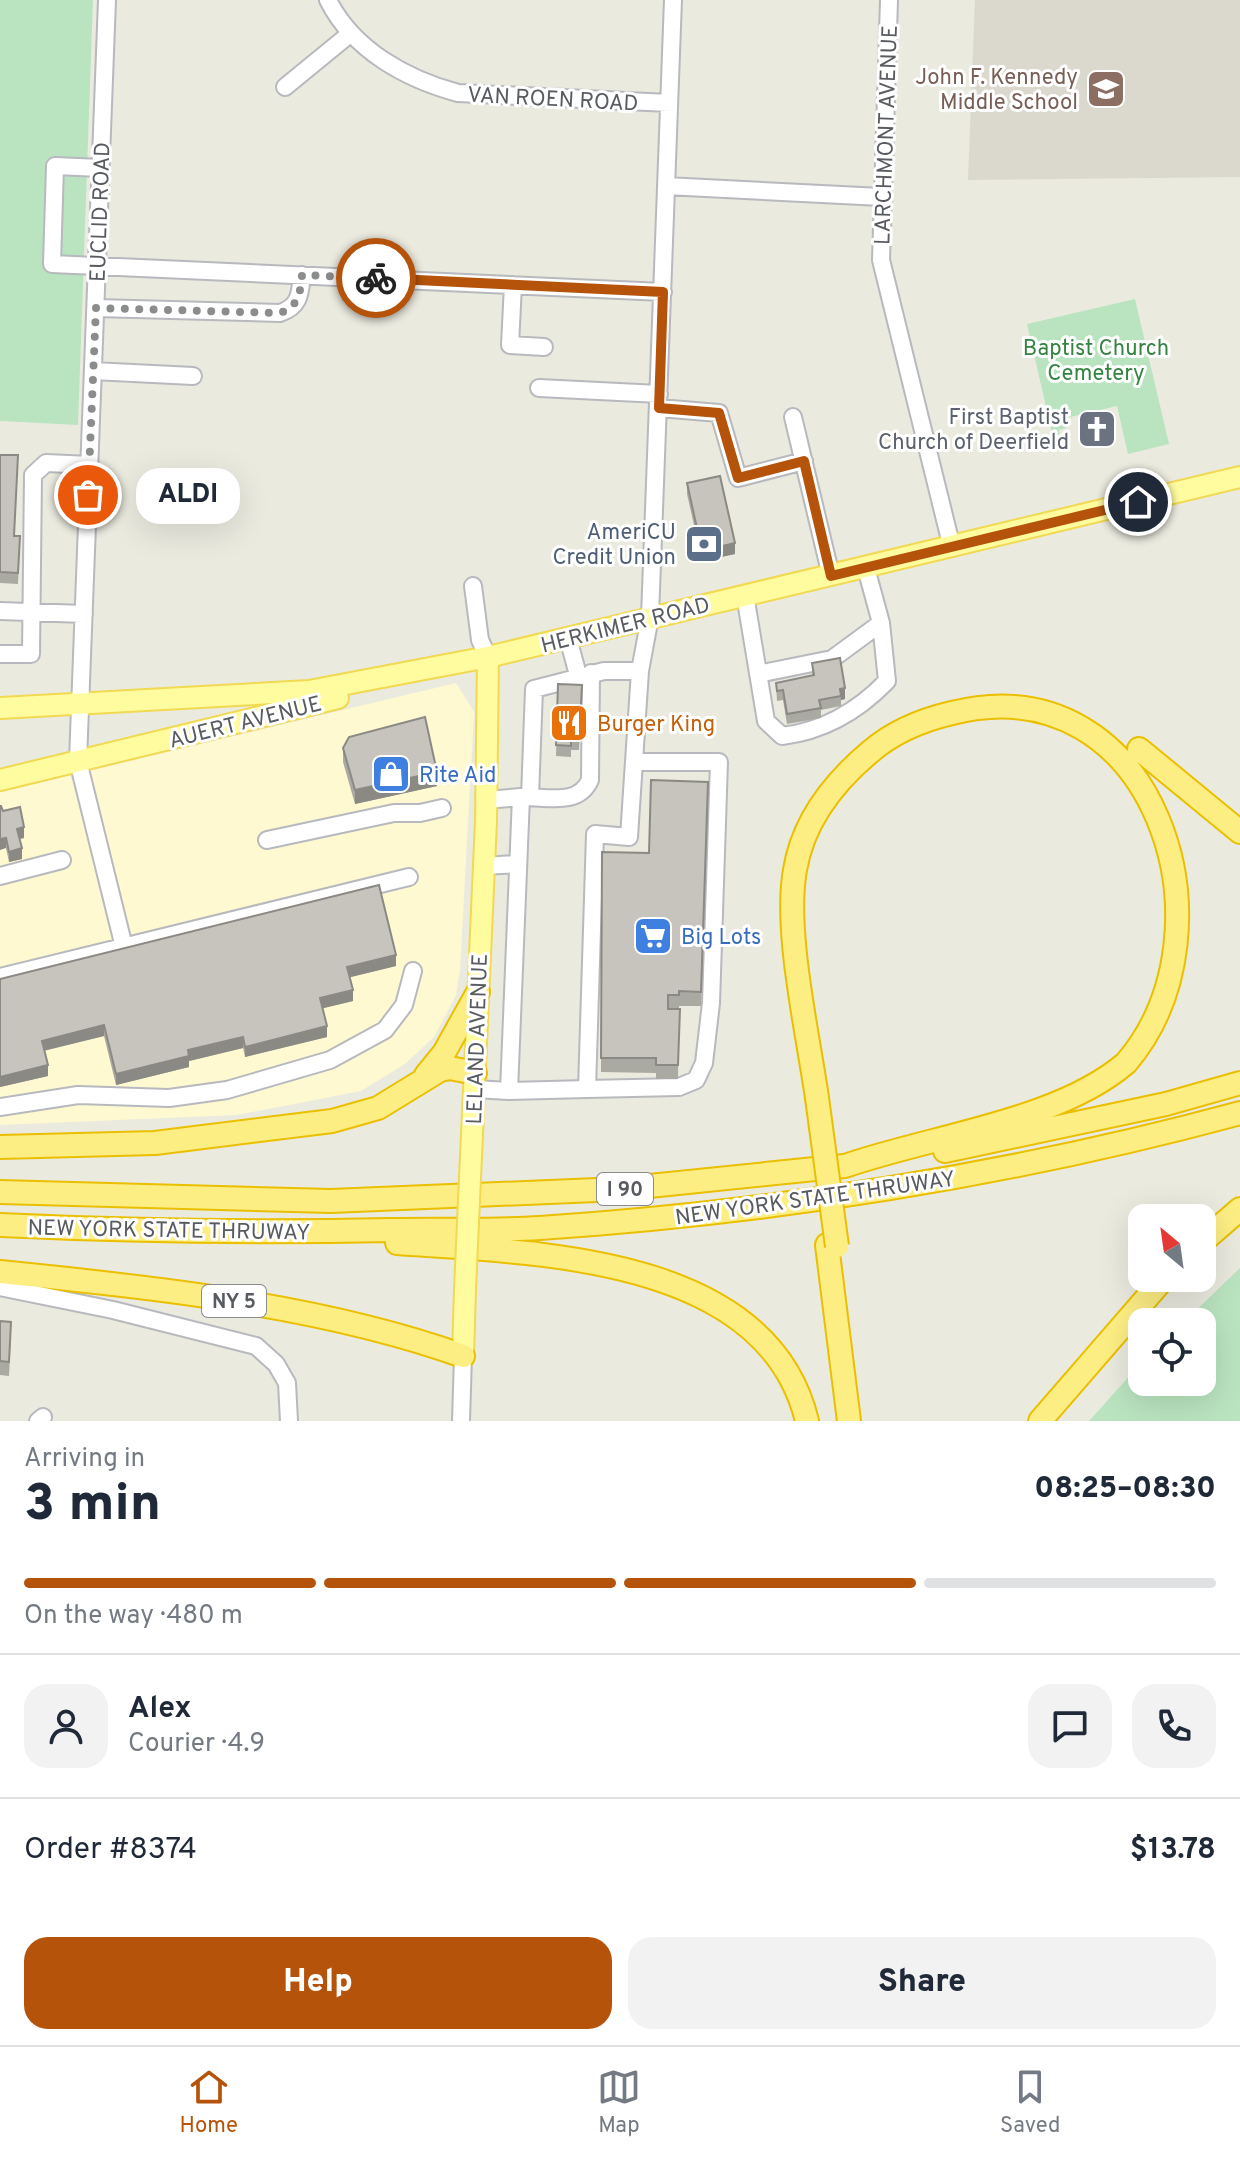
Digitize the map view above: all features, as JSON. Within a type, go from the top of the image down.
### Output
[{"type":"highway","points":[[812,1098],[781,916],[783,881],[794,836],[827,777],[879,732],[913,712],[948,700],[1003,695],[1045,701],[1076,711],[1123,737],[1240,832]]},
{"type":"highway","points":[[845,1166],[1036,1110],[1103,1080],[1151,1038],[1176,1001],[1190,965],[1197,932],[1197,890],[1188,846],[1177,819],[1155,784],[1131,757],[1105,738],[1039,711],[970,708],[912,725],[881,742],[843,775],[824,798],[805,834],[795,870],[792,913],[832,1246],[861,1421]]},
{"type":"highway","points":[[423,1079],[444,1053],[478,992]]},
{"type":"highway","points":[[0,1147],[145,1143],[332,1121],[378,1108],[423,1079],[450,1068],[474,1081]]},
{"type":"highway","name":"NEW YORK STATE THRUWAY","points":[[0,1192],[331,1201],[620,1189],[902,1159],[1034,1133],[1240,1083]]},
{"type":"highway","name":"NEW YORK STATE THRUWAY","points":[[0,1225],[260,1233],[551,1227],[642,1220],[879,1191],[1055,1159],[1240,1113]]},
{"type":"highway","points":[[1216,1230],[1240,1209]]},
{"type":"highway","points":[[260,1233],[501,1251],[589,1263],[660,1279],[702,1295],[750,1328],[773,1352],[791,1380],[807,1421]]},
{"type":"highway","points":[[832,1246],[849,1421]]},
{"type":"highway","name":"NY 5","points":[[0,1272],[234,1301],[336,1322],[463,1356]]},
{"type":"highway","points":[[1040,1421],[1152,1292]]},
{"type":"main road","name":"HERKIMER ROAD","points":[[0,708],[309,691],[488,657],[1240,477]]},
{"type":"main road","name":"AUERT AVENUE","points":[[0,780],[240,723],[488,657]]},
{"type":"main road","name":"LELAND AVENUE","points":[[463,1356],[484,866],[488,657]]},
{"type":"street","name":"EUCLID ROAD","points":[[107,0],[78,761],[124,947]]},
{"type":"street","name":"VAN ROEN ROAD","points":[[328,0],[351,33],[391,66],[427,85],[458,93],[669,103]]},
{"type":"street","points":[[587,1089],[591,877],[595,834],[629,837],[640,671],[650,617],[673,0]]},
{"type":"street","name":"LARCHMONT AVENUE","points":[[889,0],[881,260],[952,548]]},
{"type":"street","points":[[285,87],[351,33]]},
{"type":"street","points":[[101,168],[55,166],[52,264],[663,292]]},
{"type":"street","points":[[666,186],[881,197]]},
{"type":"street","points":[[96,308],[280,313],[291,309],[300,297],[302,275]]},
{"type":"street","points":[[513,285],[510,345],[544,347]]},
{"type":"street","points":[[93,371],[193,376]]},
{"type":"street","points":[[539,388],[659,401],[719,413],[738,478],[804,461]]},
{"type":"street","points":[[793,417],[831,576]]},
{"type":"street","points":[[0,654],[31,654],[33,475],[46,463],[90,465]]},
{"type":"street","points":[[745,595],[766,721],[782,736],[828,725],[852,711],[887,681],[881,623],[866,568]]},
{"type":"street","points":[[473,586],[477,625],[488,657]]},
{"type":"street","points":[[0,611],[84,614]]},
{"type":"street","points":[[758,674],[832,659],[881,623]]},
{"type":"street","points":[[486,800],[574,798],[585,792],[590,780],[585,674],[568,638]]},
{"type":"street","points":[[509,1091],[516,864],[534,689],[585,674],[640,671]]},
{"type":"street","points":[[474,1081],[509,1091],[679,1087],[696,1080],[704,1063],[712,989],[719,762],[634,762]]},
{"type":"street","points":[[267,840],[394,813],[420,813],[442,808]]},
{"type":"street","points":[[0,876],[62,860]]},
{"type":"street","points":[[484,866],[516,864]]},
{"type":"street","points":[[0,977],[409,877]]},
{"type":"street","points":[[0,1107],[65,1096],[169,1098],[227,1090],[330,1060],[385,1030],[404,1005],[413,971]]},
{"type":"street","points":[[0,1287],[113,1310],[256,1346],[276,1364],[287,1383],[289,1421]]},
{"type":"street","name":"LELAND AVENUE","points":[[461,1421],[463,1356]]},
{"type":"shaded area","name":"John F. Kennedy Middle School","points":[[975,0],[1240,0],[1240,177],[968,180]]},
{"type":"shaded area","points":[[456,683],[474,712],[460,970],[456,995],[434,1037],[405,1064],[361,1091],[237,1115],[0,1125],[0,792]]},
{"type":"green space","points":[[0,0],[93,0],[78,425],[0,421]]},
{"type":"green space","name":"Baptist Church Cemetery","points":[[1135,299],[1169,444],[1128,454],[1117,406],[1066,418],[1068,427],[1059,430],[1060,439],[1054,441],[1027,324]]},
{"type":"green space","points":[[1240,1268],[1240,1421],[1089,1421],[1128,1378],[1128,1396],[1216,1396],[1216,1308],[1199,1308]]},
{"type":"building","points":[[0,455],[18,455],[14,536],[20,536],[18,573],[0,572]]},
{"type":"building","points":[[720,476],[735,543],[702,551],[687,483]]},
{"type":"building","points":[[840,658],[845,688],[840,689],[841,696],[819,700],[821,708],[787,714],[783,690],[777,691],[776,683],[814,675],[812,663]]},
{"type":"building","name":"Burger King","points":[[558,684],[582,685],[579,740],[571,740],[571,746],[556,745]]},
{"type":"building","name":"Rite Aid","points":[[425,717],[437,772],[355,790],[343,748],[349,737]]},
{"type":"building","name":"Big Lots","points":[[651,780],[708,782],[701,992],[679,991],[679,995],[668,995],[668,1009],[680,1009],[678,1065],[656,1065],[656,1058],[601,1058],[602,852],[649,853]]},
{"type":"building","points":[[0,806],[3,811],[20,807],[24,827],[17,829],[22,848],[9,852],[6,838],[0,839]]},
{"type":"building","points":[[379,885],[396,955],[347,967],[353,990],[320,998],[327,1026],[245,1047],[243,1037],[188,1050],[189,1056],[116,1074],[104,1025],[42,1041],[48,1065],[0,1077],[0,979]]},
{"type":"building","points":[[0,1321],[11,1322],[9,1362],[0,1361]]},
{"type":"way so far","points":[[88,495],[96,308],[280,313],[291,309],[300,297],[302,275],[376,278]]},
{"type":"place","name":"John F. Kennedy Middle School","points":[[1106,89]]},
{"type":"place","name":"First Baptist Church of Deerfield","points":[[1097,429]]},
{"type":"place","name":"ALDI","points":[[88,495]]},
{"type":"place","name":"AmeriCU Credit Union","points":[[704,544]]},
{"type":"place","name":"Burger King","points":[[569,723]]},
{"type":"place","name":"Rite Aid","points":[[391,774]]},
{"type":"place","name":"Big Lots","points":[[653,936]]},
{"type":"route","points":[[376,278],[663,292],[659,408],[719,413],[738,478],[804,461],[831,576],[1138,502]]}]
